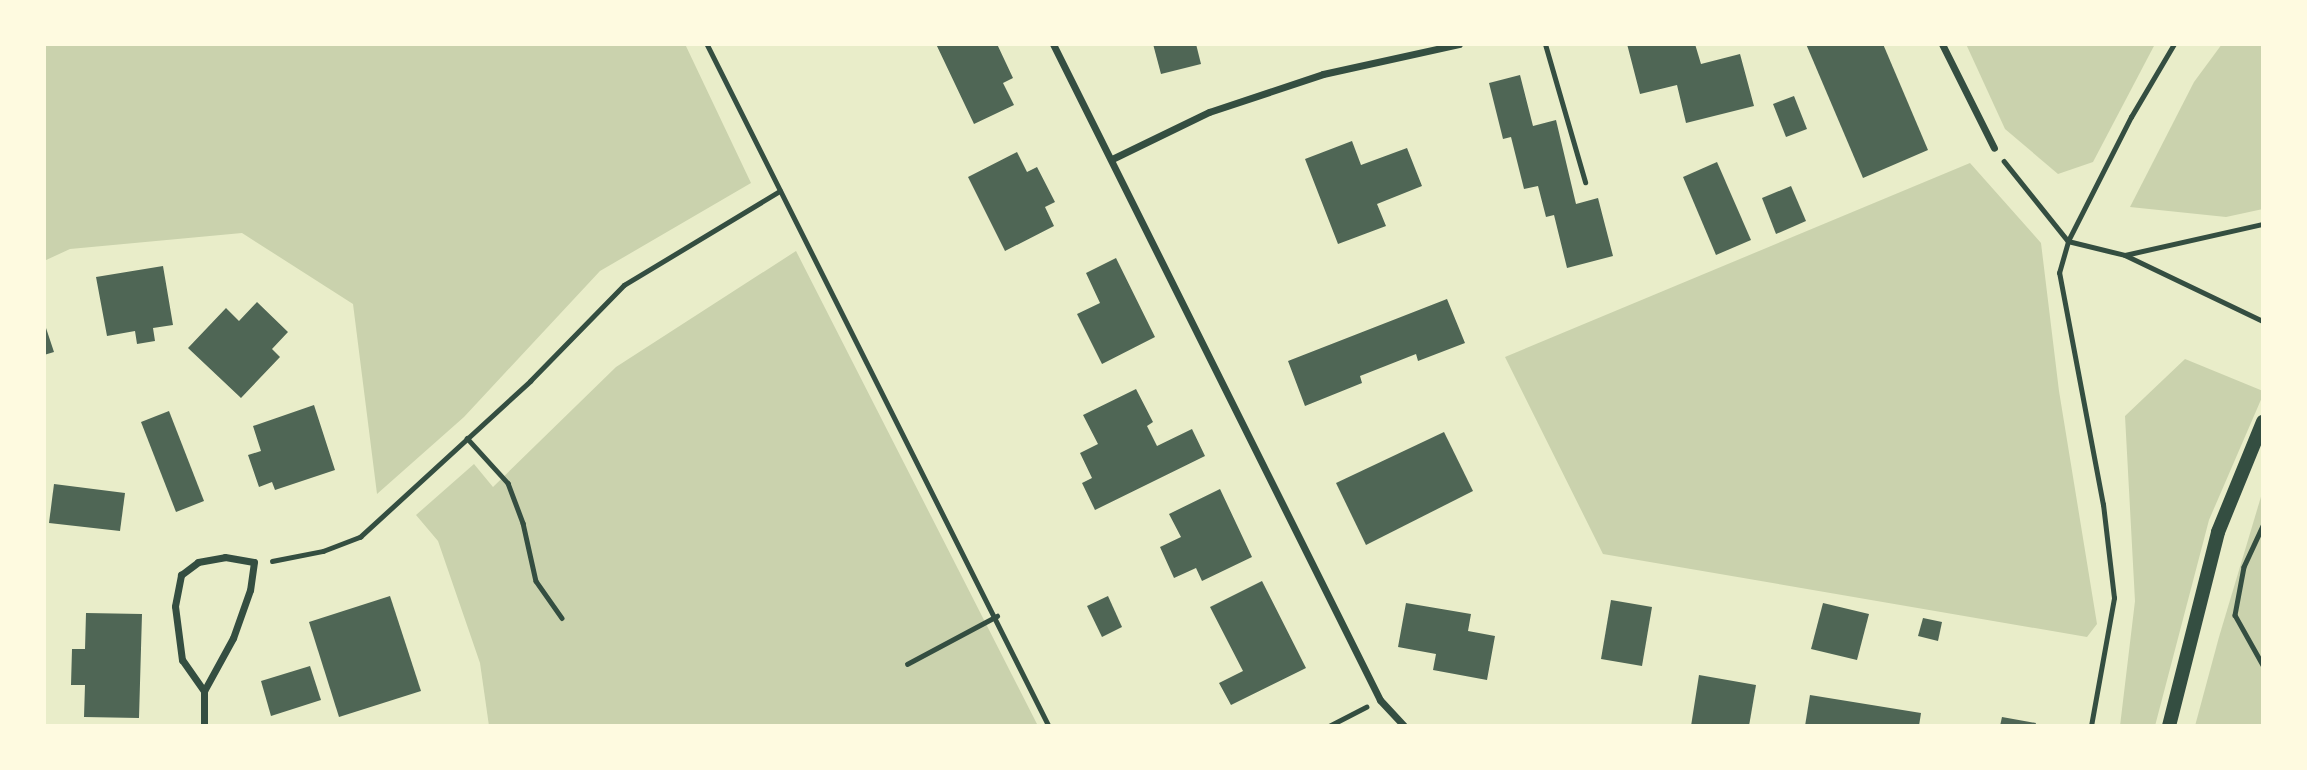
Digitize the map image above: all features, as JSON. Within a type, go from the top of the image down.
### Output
[{"type":"main road","points":[[2169,726],[2218,532],[2263,422]]},
{"type":"street","points":[[1053,44],[1380,700],[1404,726]]},
{"type":"street","points":[[1112,159],[1209,112],[1323,74],[1459,44]]},
{"type":"street","points":[[1942,44],[1994,148]]},
{"type":"street","points":[[204,691],[182,660],[175,607],[181,575],[198,562],[225,557],[254,562],[250,590],[233,638],[204,691],[204,726]]},
{"type":"lane","points":[[1545,44],[1585,182]]},
{"type":"path","points":[[707,44],[997,616],[1049,726]]},
{"type":"path","points":[[2091,726],[2114,598],[2104,505],[2059,273],[2068,241],[2131,117],[2174,44]]},
{"type":"path","points":[[1994,148],[2068,241],[2125,255],[2263,321]]},
{"type":"path","points":[[254,562],[323,551],[360,537],[467,438],[624,285],[780,191]]},
{"type":"path","points":[[2125,255],[2263,224]]},
{"type":"path","points":[[467,438],[508,483],[523,523],[536,582],[562,618]]},
{"type":"path","points":[[2263,526],[2244,567],[2235,615],[2263,665]]},
{"type":"path","points":[[907,664],[997,616]]},
{"type":"path","points":[[1329,726],[1380,700]]},
{"type":"green space","points":[[44,44],[685,44],[751,183],[600,271],[464,417],[377,494],[353,304],[242,233],[70,249],[44,261]]},
{"type":"green space","points":[[1966,44],[2155,44],[2093,162],[2058,174],[2005,129]]},
{"type":"green space","points":[[2222,44],[2263,44],[2263,209],[2226,217],[2130,207],[2194,82]]},
{"type":"green space","points":[[1970,163],[2041,243],[2059,391],[2097,624],[2087,637],[1603,554],[1505,357]]},
{"type":"green space","points":[[796,251],[1038,726],[489,726],[480,663],[438,541],[416,515],[474,464],[493,487],[616,367]]},
{"type":"green space","points":[[2185,359],[2263,391],[2263,395],[2209,520],[2155,726],[2120,726],[2135,601],[2125,416]]},
{"type":"green space","points":[[2263,490],[2263,726],[2195,726],[2219,637]]},
{"type":"building","points":[[936,44],[997,44],[1013,78],[1003,83],[1014,105],[974,124]]},
{"type":"building","points":[[1153,44],[1196,44],[1201,64],[1161,74]]},
{"type":"building","points":[[1627,44],[1695,44],[1701,64],[1740,54],[1754,106],[1686,123],[1677,85],[1640,94]]},
{"type":"building","points":[[1806,44],[1883,44],[1928,150],[1863,178]]},
{"type":"building","points":[[1520,75],[1533,126],[1556,120],[1576,204],[1598,198],[1613,256],[1567,268],[1554,215],[1546,217],[1538,186],[1524,189],[1511,137],[1503,139],[1489,83]]},
{"type":"building","points":[[1794,96],[1807,129],[1786,137],[1773,104]]},
{"type":"building","points":[[1352,141],[1361,165],[1407,148],[1422,186],[1377,204],[1386,226],[1338,244],[1305,159]]},
{"type":"building","points":[[1017,152],[1027,172],[1037,167],[1055,202],[1045,207],[1054,226],[1005,251],[968,177]]},
{"type":"building","points":[[1717,162],[1751,240],[1716,255],[1683,177]]},
{"type":"building","points":[[1791,186],[1806,221],[1776,234],[1762,198]]},
{"type":"building","points":[[1116,258],[1155,337],[1102,364],[1077,314],[1100,303],[1086,273]]},
{"type":"building","points":[[163,266],[173,325],[153,328],[155,341],[137,344],[135,331],[107,336],[96,277]]},
{"type":"building","points":[[1447,299],[1465,343],[1418,361],[1416,354],[1360,376],[1362,383],[1305,406],[1288,361]]},
{"type":"building","points":[[257,302],[288,332],[272,349],[280,357],[241,398],[188,348],[226,308],[239,321]]},
{"type":"building","points":[[44,322],[54,352],[44,355]]},
{"type":"building","points":[[1136,389],[1153,422],[1147,426],[1157,446],[1192,429],[1205,456],[1095,510],[1082,483],[1092,478],[1080,453],[1098,444],[1083,415]]},
{"type":"building","points":[[314,405],[335,470],[275,490],[272,482],[259,487],[248,455],[261,451],[253,426]]},
{"type":"building","points":[[169,411],[204,501],[176,512],[141,422]]},
{"type":"building","points":[[1444,432],[1473,491],[1366,545],[1336,483]]},
{"type":"building","points":[[54,484],[125,493],[120,531],[49,523]]},
{"type":"building","points":[[1220,489],[1252,557],[1202,581],[1196,568],[1174,578],[1160,547],[1181,537],[1169,514]]},
{"type":"building","points":[[1262,581],[1306,668],[1231,705],[1219,683],[1243,671],[1210,607]]},
{"type":"building","points":[[390,596],[421,691],[339,717],[309,622]]},
{"type":"building","points":[[1108,596],[1122,627],[1102,637],[1087,606]]},
{"type":"building","points":[[1611,600],[1652,607],[1642,666],[1601,659]]},
{"type":"building","points":[[1406,603],[1471,614],[1468,631],[1495,636],[1487,680],[1433,670],[1436,654],[1398,647]]},
{"type":"building","points":[[1823,603],[1869,614],[1857,660],[1811,649]]},
{"type":"building","points":[[86,613],[142,614],[139,718],[84,717],[85,685],[71,685],[72,649],[85,649]]},
{"type":"building","points":[[1923,618],[1942,622],[1938,641],[1918,636]]},
{"type":"building","points":[[310,666],[321,700],[271,716],[261,681]]},
{"type":"building","points":[[1699,675],[1756,685],[1749,726],[1691,726]]},
{"type":"building","points":[[1810,695],[1921,713],[1919,726],[1805,726]]},
{"type":"building","points":[[2002,717],[2036,723],[2035,726],[2000,726]]}]
